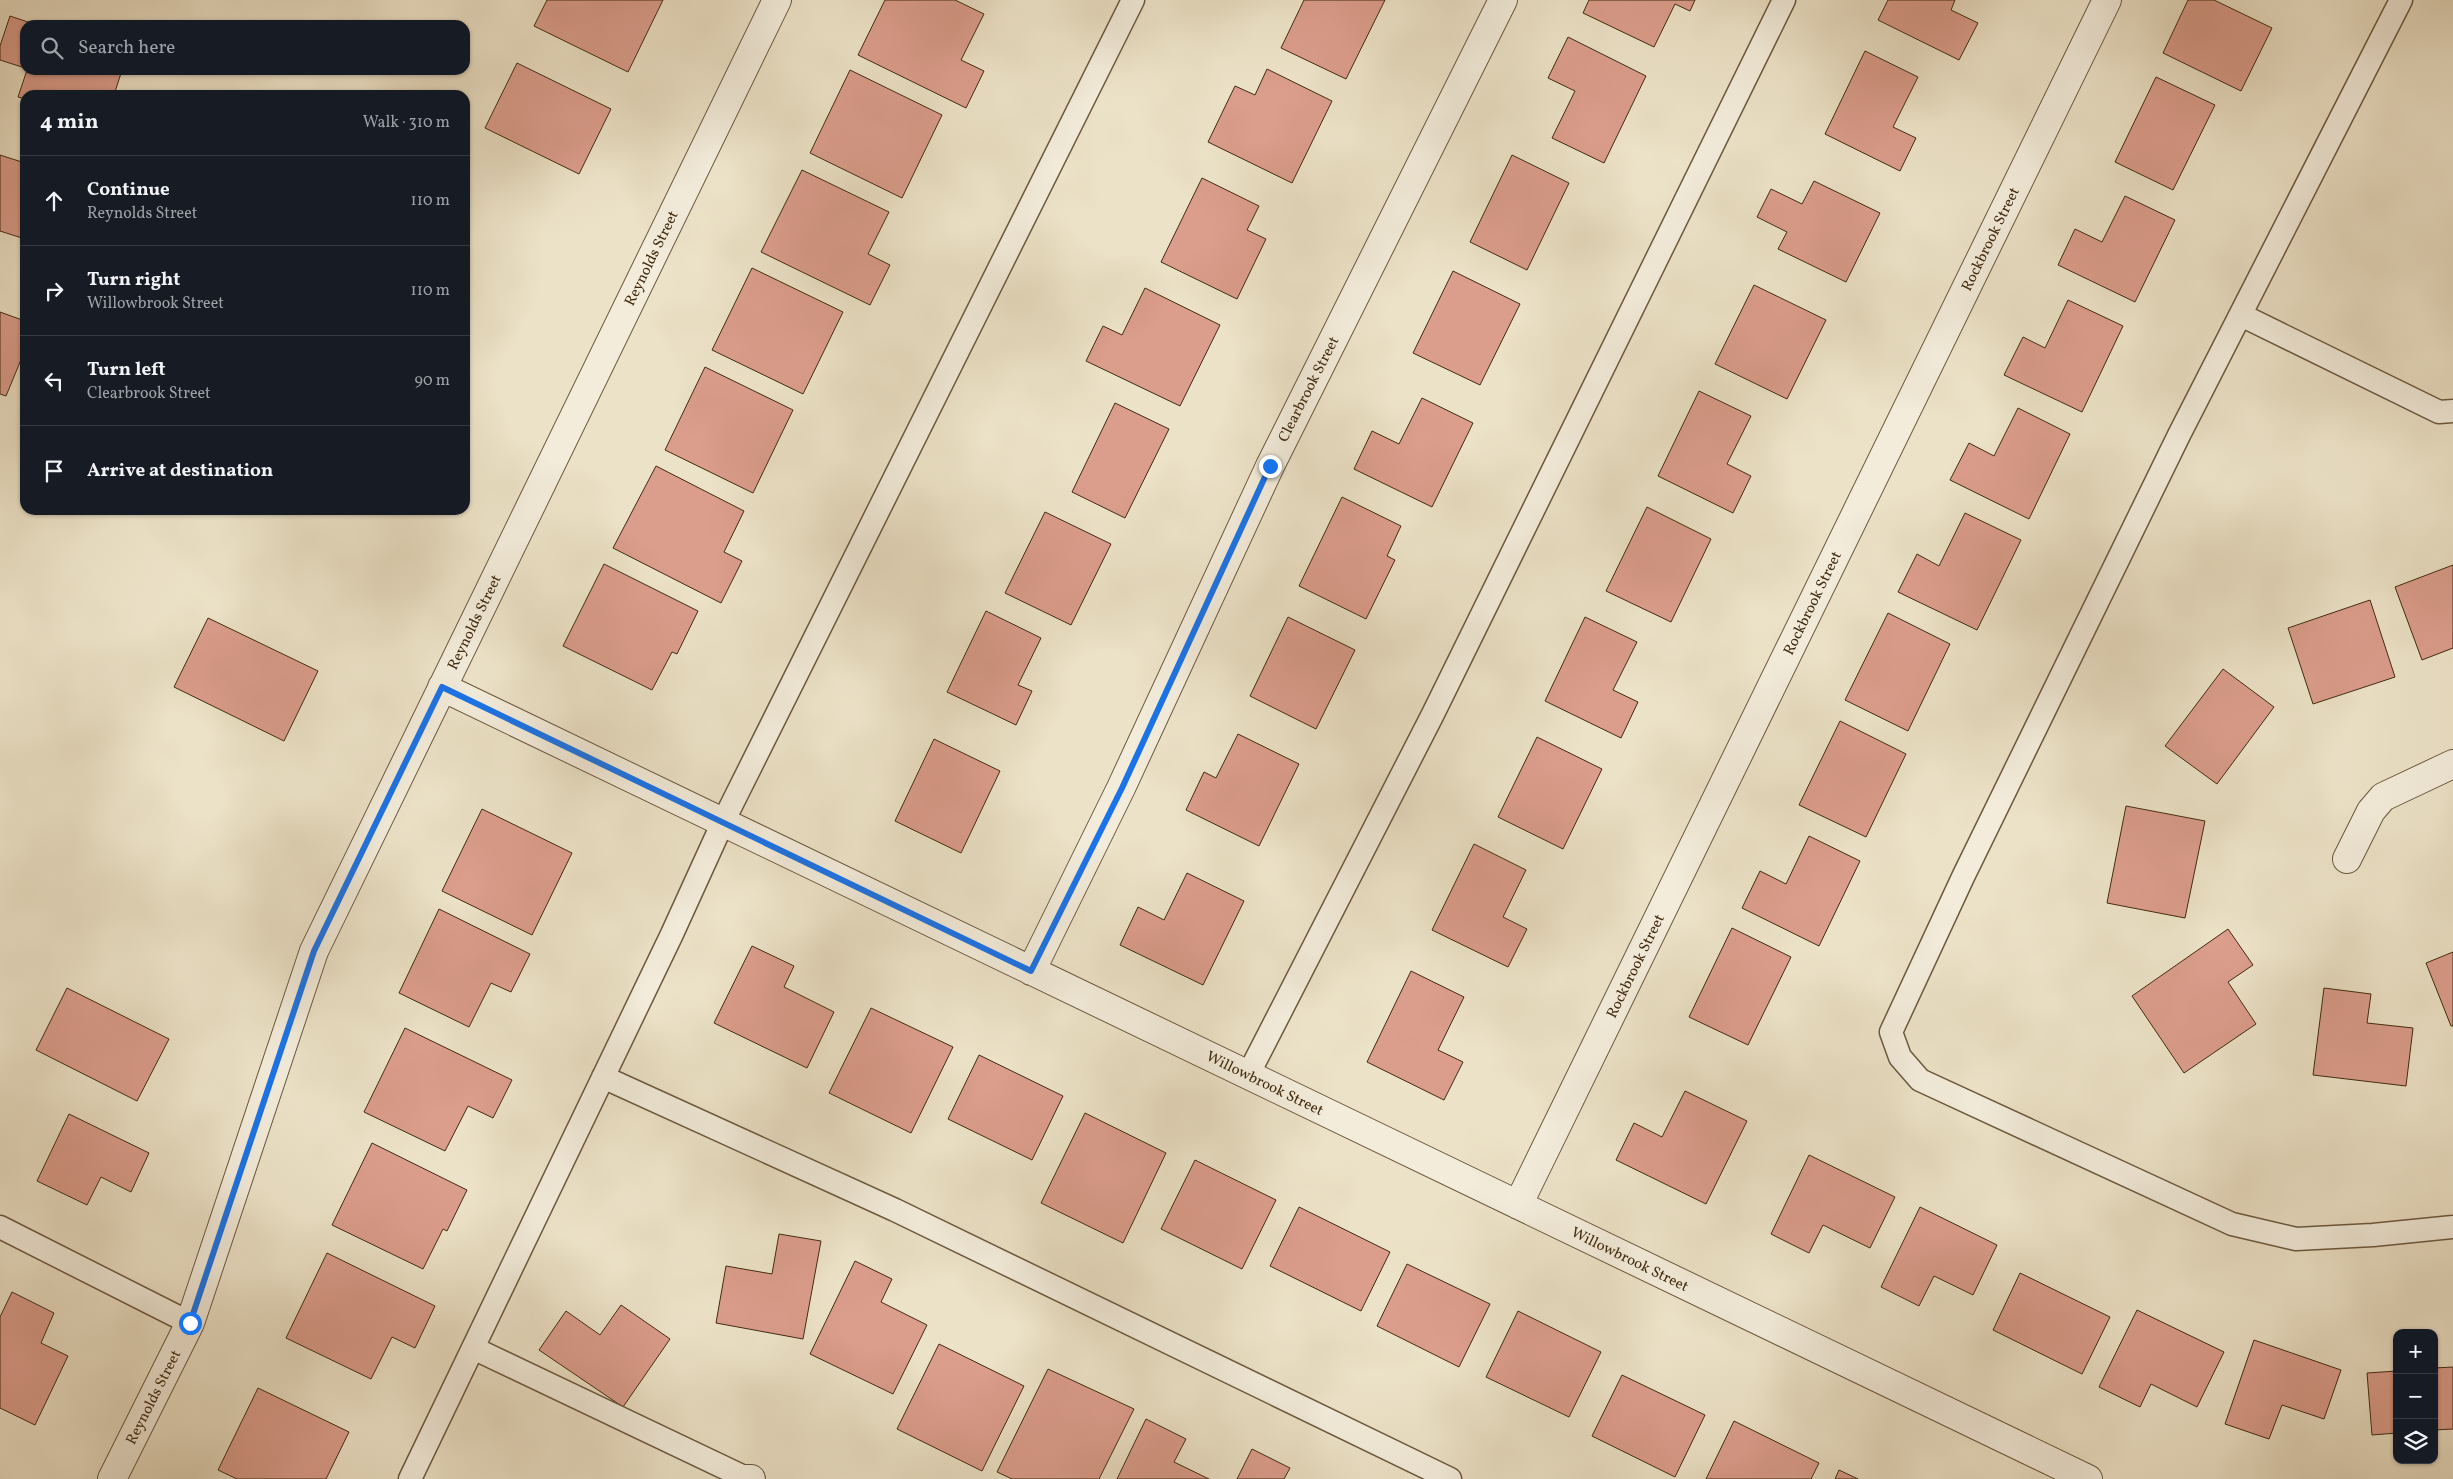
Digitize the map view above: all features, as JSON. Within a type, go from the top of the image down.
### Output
[{"type":"street","name":"Reynolds Street","points":[[112,1479],[190,1323],[314,951],[777,0]]},
{"type":"street","name":"Clearbrook Street","points":[[1031,971],[1122,788],[1270,466],[1503,0]]},
{"type":"street","name":"Rockbrook Street","points":[[1518,1205],[2107,0]]},
{"type":"street","name":"Willowbrook Street","points":[[442,687],[2088,1479]]},
{"type":"street","points":[[2347,859],[2371,811],[2382,798],[2453,764]]},
{"type":"street","points":[[746,1479],[752,1479]]},
{"type":"lane","points":[[410,1479],[723,822],[1133,0]]},
{"type":"lane","points":[[1248,1075],[1433,714],[1784,0]]},
{"type":"lane","points":[[2401,0],[2179,435],[1963,877],[1891,1032],[1900,1058],[1920,1080],[2232,1224],[2296,1239],[2453,1228]]},
{"type":"lane","points":[[2241,316],[2439,412],[2453,411]]},
{"type":"lane","points":[[603,1077],[895,1210],[1450,1479]]},
{"type":"lane","points":[[0,1227],[190,1323]]},
{"type":"lane","points":[[473,1348],[746,1479]]},
{"type":"building","points":[[547,0],[663,0],[628,72],[534,26]]},
{"type":"building","points":[[885,0],[955,0],[984,14],[961,60],[984,71],[966,108],[858,55]]},
{"type":"building","points":[[1304,0],[1385,0],[1346,79],[1281,48]]},
{"type":"building","points":[[1589,0],[1695,0],[1690,11],[1675,4],[1654,47],[1583,13]]},
{"type":"building","points":[[1888,0],[1955,0],[1951,10],[1978,23],[1959,60],[1878,20]]},
{"type":"building","points":[[2188,0],[2214,0],[2272,28],[2241,91],[2163,53]]},
{"type":"building","points":[[10,16],[22,20],[20,20],[20,66],[0,60],[0,46]]},
{"type":"building","points":[[1568,37],[1646,76],[1604,163],[1552,138],[1575,91],[1548,78]]},
{"type":"building","points":[[1865,51],[1918,77],[1893,127],[1916,138],[1900,171],[1825,134]]},
{"type":"building","points":[[517,63],[611,109],[579,174],[485,128]]},
{"type":"building","points":[[1267,69],[1332,101],[1292,183],[1208,142],[1235,86],[1255,95]]},
{"type":"building","points":[[850,70],[942,115],[902,198],[810,153]]},
{"type":"building","points":[[25,75],[120,75],[116,90],[20,90]]},
{"type":"building","points":[[2156,77],[2215,105],[2173,190],[2115,162]]},
{"type":"building","points":[[0,155],[20,161],[20,237],[0,231]]},
{"type":"building","points":[[1512,155],[1569,183],[1527,270],[1470,242]]},
{"type":"building","points":[[802,170],[889,212],[868,254],[890,265],[870,305],[761,252]]},
{"type":"building","points":[[1202,178],[1259,206],[1247,230],[1266,239],[1237,299],[1161,262]]},
{"type":"building","points":[[1814,181],[1880,213],[1846,282],[1778,249],[1787,232],[1757,217],[1771,189],[1802,204]]},
{"type":"building","points":[[2125,196],[2175,220],[2135,302],[2058,265],[2075,229],[2102,242]]},
{"type":"building","points":[[752,268],[843,312],[803,394],[712,350]]},
{"type":"building","points":[[1453,271],[1520,304],[1480,385],[1413,353]]},
{"type":"building","points":[[1754,285],[1826,320],[1787,399],[1715,364]]},
{"type":"building","points":[[1145,288],[1220,325],[1180,406],[1086,361],[1103,326],[1122,335]]},
{"type":"building","points":[[2068,300],[2123,326],[2082,412],[2004,375],[2023,337],[2045,348]]},
{"type":"building","points":[[0,312],[20,319],[20,362],[6,396],[0,394]]},
{"type":"building","points":[[705,367],[793,410],[753,493],[665,450]]},
{"type":"building","points":[[1699,391],[1751,416],[1727,464],[1751,476],[1733,513],[1658,476]]},
{"type":"building","points":[[1422,398],[1473,423],[1432,507],[1354,469],[1372,431],[1399,444]]},
{"type":"building","points":[[1115,403],[1169,429],[1125,518],[1072,492]]},
{"type":"building","points":[[2018,408],[2070,434],[2029,519],[1950,480],[1969,443],[1994,456]]},
{"type":"building","points":[[656,466],[744,511],[724,552],[742,561],[721,603],[613,548]]},
{"type":"building","points":[[1342,497],[1401,526],[1387,556],[1395,560],[1366,619],[1299,586]]},
{"type":"building","points":[[1647,507],[1711,539],[1671,622],[1606,591]]},
{"type":"building","points":[[1045,512],[1111,544],[1071,625],[1005,593]]},
{"type":"building","points":[[1965,513],[2021,540],[1977,630],[1898,592],[1917,554],[1939,566]]},
{"type":"building","points":[[604,564],[698,611],[677,654],[672,652],[652,690],[563,646]]},
{"type":"building","points":[[2453,565],[2453,648],[2422,660],[2395,587]]},
{"type":"building","points":[[2370,600],[2395,677],[2313,704],[2288,628]]},
{"type":"building","points":[[986,611],[1041,638],[1018,685],[1032,691],[1016,725],[947,692]]},
{"type":"building","points":[[1888,613],[1950,644],[1908,731],[1845,700]]},
{"type":"building","points":[[1288,617],[1355,650],[1316,729],[1250,696]]},
{"type":"building","points":[[1585,617],[1637,642],[1613,690],[1638,702],[1621,738],[1545,701]]},
{"type":"building","points":[[208,618],[318,671],[284,741],[174,687]]},
{"type":"building","points":[[2223,669],[2274,707],[2217,784],[2165,746]]},
{"type":"building","points":[[1840,721],[1906,754],[1866,837],[1799,805]]},
{"type":"building","points":[[1238,734],[1299,764],[1259,846],[1186,810],[1204,772],[1216,778]]},
{"type":"building","points":[[1537,737],[1602,769],[1563,849],[1498,817]]},
{"type":"building","points":[[934,739],[1000,771],[961,853],[895,821]]},
{"type":"building","points":[[2126,806],[2205,821],[2185,918],[2107,903]]},
{"type":"building","points":[[482,809],[572,853],[532,935],[442,891]]},
{"type":"building","points":[[1809,836],[1860,861],[1819,946],[1742,908],[1760,871],[1786,884]]},
{"type":"building","points":[[1474,844],[1526,870],[1503,917],[1527,929],[1508,967],[1432,930]]},
{"type":"building","points":[[1187,873],[1244,901],[1203,985],[1120,945],[1138,907],[1164,920]]},
{"type":"building","points":[[439,909],[530,954],[511,992],[491,983],[469,1027],[399,993]]},
{"type":"building","points":[[1732,928],[1791,957],[1748,1045],[1689,1017]]},
{"type":"building","points":[[2228,929],[2253,965],[2228,982],[2256,1024],[2184,1073],[2132,996]]},
{"type":"building","points":[[752,946],[794,966],[784,987],[834,1012],[807,1068],[714,1023]]},
{"type":"building","points":[[2453,952],[2453,1026],[2451,1026],[2426,963]]},
{"type":"building","points":[[1411,971],[1464,997],[1438,1050],[1463,1062],[1444,1100],[1367,1062]]},
{"type":"building","points":[[67,988],[169,1039],[137,1101],[36,1050]]},
{"type":"building","points":[[2324,988],[2371,994],[2367,1023],[2413,1028],[2406,1086],[2313,1075]]},
{"type":"building","points":[[871,1008],[953,1047],[911,1133],[829,1093]]},
{"type":"building","points":[[405,1028],[512,1080],[493,1118],[468,1106],[445,1151],[364,1112]]},
{"type":"building","points":[[979,1055],[1063,1096],[1032,1160],[948,1119]]},
{"type":"building","points":[[1685,1091],[1747,1121],[1706,1204],[1616,1160],[1634,1123],[1662,1137]]},
{"type":"building","points":[[1085,1113],[1166,1153],[1123,1243],[1041,1203]]},
{"type":"building","points":[[69,1114],[149,1153],[131,1192],[101,1177],[87,1205],[37,1181]]},
{"type":"building","points":[[372,1143],[467,1190],[447,1231],[443,1229],[423,1269],[332,1225]]},
{"type":"building","points":[[1809,1155],[1895,1197],[1870,1248],[1823,1225],[1809,1253],[1771,1234]]},
{"type":"building","points":[[1195,1160],[1276,1200],[1242,1269],[1161,1229]]},
{"type":"building","points":[[1299,1207],[1390,1252],[1361,1311],[1270,1266]]},
{"type":"building","points":[[1920,1207],[1997,1245],[1973,1295],[1934,1276],[1919,1306],[1881,1287]]},
{"type":"building","points":[[779,1234],[821,1241],[803,1339],[716,1323],[726,1266],[772,1274]]},
{"type":"building","points":[[327,1253],[435,1306],[415,1348],[392,1337],[371,1379],[286,1338]]},
{"type":"building","points":[[855,1261],[892,1279],[881,1302],[927,1325],[893,1394],[810,1354]]},
{"type":"building","points":[[1407,1264],[1490,1304],[1459,1367],[1377,1326]]},
{"type":"building","points":[[2020,1273],[2110,1317],[2082,1374],[1993,1330]]},
{"type":"building","points":[[12,1292],[54,1313],[41,1343],[68,1356],[35,1425],[0,1408],[0,1317]]},
{"type":"building","points":[[621,1305],[670,1339],[623,1407],[539,1350],[566,1311],[600,1335]]},
{"type":"building","points":[[2137,1310],[2224,1352],[2197,1407],[2151,1384],[2140,1407],[2099,1387]]},
{"type":"building","points":[[1518,1311],[1601,1352],[1569,1417],[1486,1377]]},
{"type":"building","points":[[2254,1340],[2341,1370],[2324,1419],[2282,1405],[2269,1439],[2225,1424]]},
{"type":"building","points":[[939,1344],[1024,1386],[982,1471],[897,1429]]},
{"type":"building","points":[[2453,1367],[2453,1429],[2438,1430],[2438,1368]]},
{"type":"building","points":[[1048,1369],[1134,1409],[1099,1479],[1012,1479],[997,1472]]},
{"type":"building","points":[[2393,1371],[2393,1433],[2372,1435],[2367,1373]]},
{"type":"building","points":[[1622,1375],[1705,1415],[1675,1477],[1592,1436]]},
{"type":"building","points":[[258,1388],[349,1432],[326,1479],[237,1479],[218,1470]]},
{"type":"building","points":[[1146,1419],[1186,1439],[1174,1462],[1209,1479],[1117,1479]]},
{"type":"building","points":[[1734,1421],[1819,1463],[1811,1479],[1706,1479]]},
{"type":"building","points":[[1252,1449],[1290,1468],[1284,1479],[1237,1479]]},
{"type":"building","points":[[1839,1470],[1858,1479],[1835,1479]]},
{"type":"route","points":[[190,1323],[314,951],[442,687],[1031,971],[1122,788],[1270,466]]}]
